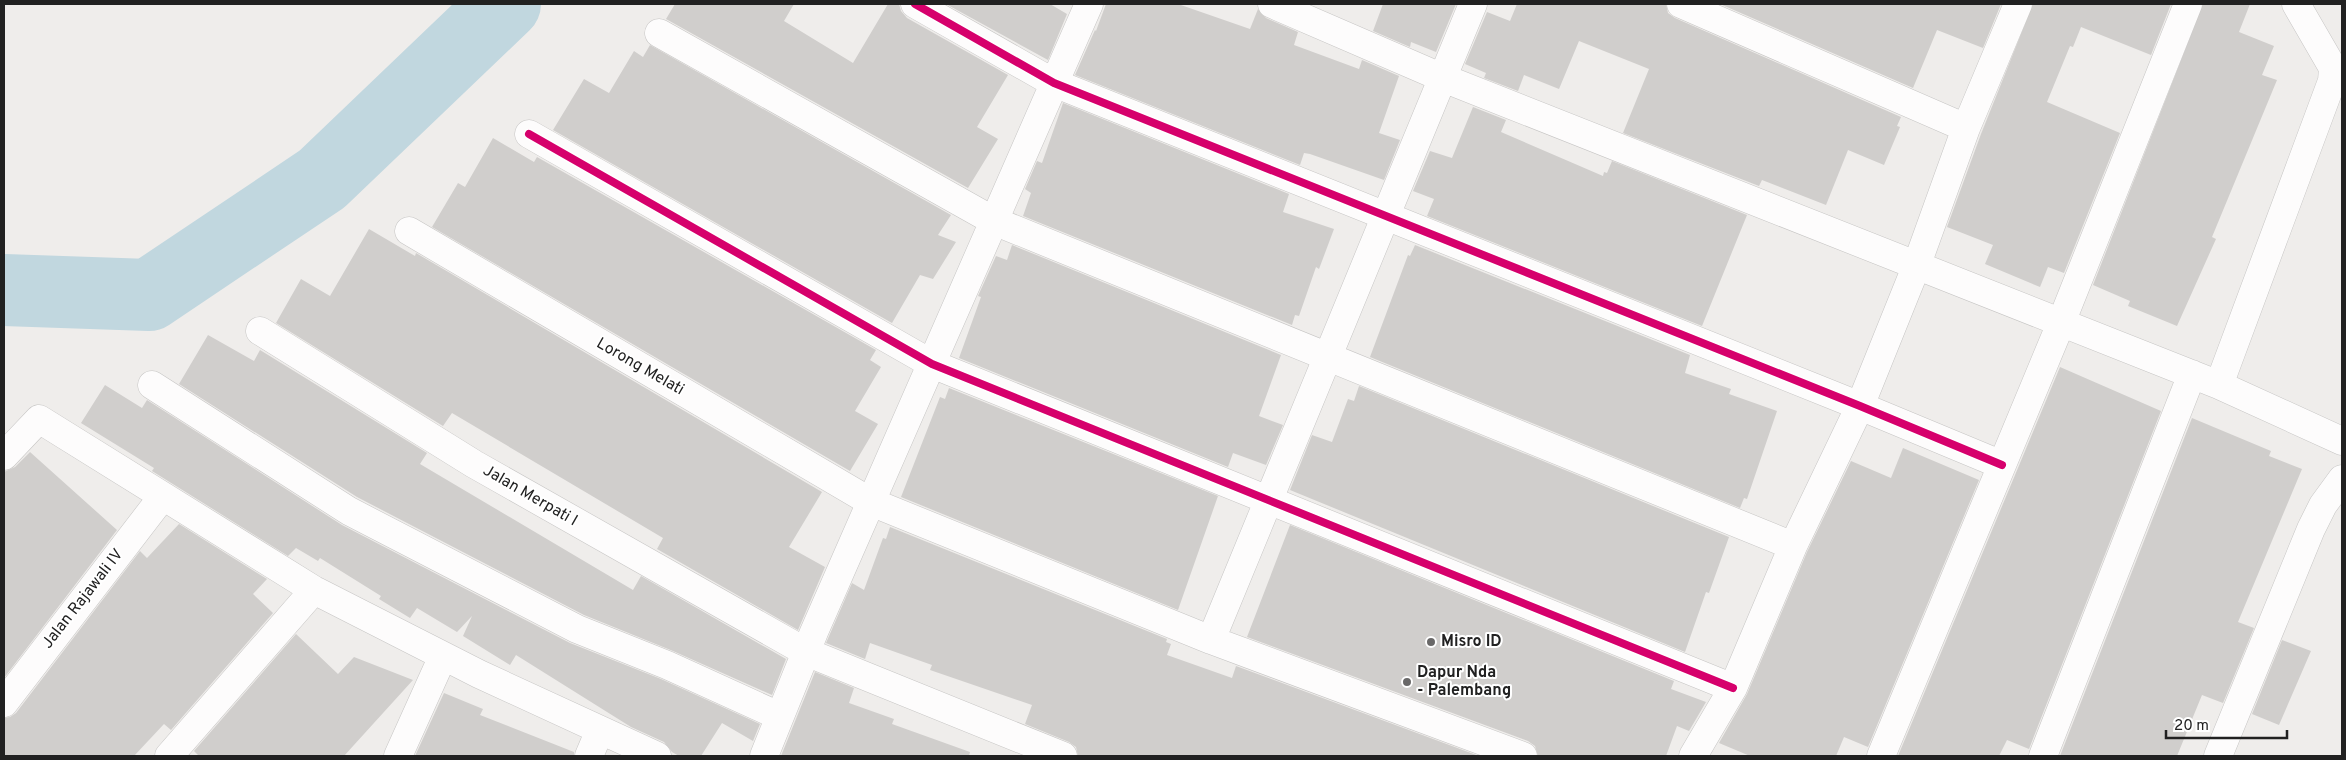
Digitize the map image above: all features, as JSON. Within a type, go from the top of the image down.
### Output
[{"type":"street","points":[[915,4],[1054,83],[1860,406],[2002,465]]},
{"type":"street","points":[[764,756],[806,652],[1089,4]]},
{"type":"street","points":[[1272,4],[1442,78],[2219,385],[2342,441]]},
{"type":"street","points":[[1211,640],[1270,501],[1473,4]]},
{"type":"street","points":[[1681,4],[1966,128]]},
{"type":"street","points":[[1693,756],[1733,688],[1793,546],[1860,406],[1916,266],[1966,128],[2018,4]]},
{"type":"street","points":[[1881,756],[2061,323],[2188,4]]},
{"type":"street","points":[[2219,385],[2332,81],[2332,68],[2296,4]]},
{"type":"street","points":[[659,33],[994,221],[1793,546]]},
{"type":"street","points":[[528,134],[932,364],[1733,688]]},
{"type":"street","name":"Lorong Melati","points":[[408,232],[871,502],[1211,640],[1523,756]]},
{"type":"street","name":"Jalan Merpati I","points":[[260,331],[474,464],[806,652],[1063,756]]},
{"type":"street","points":[[2043,756],[2192,374]]},
{"type":"street","points":[[152,385],[366,520],[577,629],[667,665],[780,716]]},
{"type":"street","points":[[4,456],[39,419],[314,590],[443,656],[656,756]]},
{"type":"street","points":[[2218,756],[2311,529],[2323,505],[2342,479]]},
{"type":"street","name":"Jalan Rajawali IV","points":[[4,703],[162,496]]},
{"type":"street","points":[[170,756],[314,590]]},
{"type":"street","points":[[398,756],[443,656]]},
{"type":"street","points":[[589,756],[600,730]]},
{"type":"building","points":[[675,4],[794,4],[784,21],[853,63],[888,4],[899,4],[901,11],[907,18],[1008,75],[977,127],[998,139],[968,188],[666,19]]},
{"type":"building","points":[[946,4],[1050,4],[1067,14],[1048,60]]},
{"type":"building","points":[[1106,4],[1178,4],[1250,29],[1258,9],[1266,18],[1298,32],[1294,45],[1359,69],[1362,60],[1399,76],[1379,133],[1400,140],[1384,180],[1310,154],[1304,153],[1300,165],[1075,75],[1096,31]]},
{"type":"building","points":[[1383,4],[1456,4],[1436,52],[1411,42],[1410,47],[1373,31]]},
{"type":"building","points":[[1517,4],[1666,4],[1668,13],[1675,18],[1901,117],[1897,126],[1900,127],[1884,165],[1848,150],[1826,205],[1762,180],[1759,186],[1623,133],[1649,69],[1579,41],[1559,89],[1524,75],[1518,91],[1484,78],[1486,73],[1465,64],[1487,12],[1510,21]]},
{"type":"building","points":[[1720,4],[2001,4],[1983,48],[1937,30],[1913,88]]},
{"type":"building","points":[[2033,4],[2171,4],[2151,55],[2081,27],[2073,47],[2070,46],[2047,102],[2120,133],[2064,273],[2048,267],[2040,287],[1985,264],[1993,245],[1947,227],[1981,134]]},
{"type":"building","points":[[2203,4],[2250,4],[2239,32],[2274,46],[2262,75],[2277,80],[2212,237],[2216,239],[2177,326],[2128,306],[2130,301],[2093,285]]},
{"type":"building","points":[[650,45],[951,215],[938,235],[956,242],[933,279],[920,275],[892,323],[553,130],[584,79],[609,93],[634,51],[643,57]]},
{"type":"building","points":[[1063,103],[1289,194],[1283,212],[1334,229],[1319,269],[1316,267],[1299,316],[1295,315],[1292,325],[1023,216],[1031,193],[1025,189],[1037,161],[1042,163]]},
{"type":"building","points":[[1473,107],[1506,120],[1501,132],[1603,176],[1604,172],[1607,173],[1612,161],[1747,215],[1702,326],[1427,216],[1434,199],[1413,191],[1430,151],[1452,158]]},
{"type":"building","points":[[493,138],[534,162],[537,157],[876,350],[870,360],[881,367],[855,411],[878,424],[850,471],[432,227],[458,183],[465,187]]},
{"type":"building","points":[[369,229],[415,256],[416,253],[822,492],[789,547],[825,567],[798,630],[657,549],[663,538],[452,413],[443,426],[276,323],[301,279],[330,296]]},
{"type":"building","points":[[1012,245],[1281,355],[1259,416],[1283,425],[1266,465],[1233,453],[1228,467],[959,358],[981,297],[978,296],[996,256],[1007,260]]},
{"type":"building","points":[[1415,245],[1690,355],[1685,373],[1731,389],[1729,394],[1777,411],[1747,499],[1744,498],[1740,508],[1370,357],[1408,255],[1410,256]]},
{"type":"building","points":[[208,335],[254,361],[260,350],[427,453],[420,464],[633,590],[641,576],[786,659],[772,695],[673,651],[584,615],[357,497],[179,384]]},
{"type":"building","points":[[2060,367],[2161,411],[2029,749],[2007,740],[1999,756],[1898,756]]},
{"type":"building","points":[[105,385],[142,408],[147,400],[342,525],[570,643],[661,679],[760,724],[753,741],[722,723],[701,756],[679,756],[672,752],[664,742],[631,727],[516,655],[510,665],[463,636],[472,616],[457,632],[417,608],[410,618],[379,599],[381,596],[320,558],[318,561],[296,548],[288,556],[152,471],[154,468],[81,423]]},
{"type":"building","points":[[1359,386],[1729,537],[1709,593],[1706,592],[1685,652],[1290,490],[1312,435],[1332,442],[1348,399],[1354,401]]},
{"type":"building","points":[[949,388],[1218,496],[1178,610],[901,497],[940,397],[945,399]]},
{"type":"building","points":[[2192,418],[2271,451],[2269,456],[2302,469],[2238,622],[2254,628],[2223,703],[2202,695],[2177,756],[2060,756]]},
{"type":"building","points":[[1903,448],[1979,480],[1868,747],[1844,737],[1836,756],[1750,756],[1719,743],[1747,694],[1807,552],[1851,461],[1891,478]]},
{"type":"building","points":[[30,452],[117,530],[4,678],[4,472],[15,467]]},
{"type":"building","points":[[179,524],[267,579],[253,594],[273,613],[171,730],[164,724],[134,756],[4,756],[4,718],[16,713],[140,551],[147,558]]},
{"type":"building","points":[[1290,525],[1674,681],[1671,689],[1706,702],[1689,731],[1677,726],[1666,756],[1538,756],[1535,746],[1528,741],[1247,637]]},
{"type":"building","points":[[890,527],[1167,639],[1166,642],[1171,644],[1167,655],[1232,678],[1236,666],[1479,756],[1078,756],[1076,747],[1069,742],[1025,724],[1032,705],[930,670],[932,665],[870,643],[865,659],[826,643],[852,583],[864,590],[883,538],[886,539]]},
{"type":"building","points":[[296,634],[338,674],[354,657],[413,680],[344,756],[199,756],[194,751]]},
{"type":"building","points":[[2282,640],[2311,651],[2279,725],[2252,714]]},
{"type":"building","points":[[815,672],[854,688],[849,703],[894,719],[892,724],[970,752],[969,756],[781,756]]},
{"type":"building","points":[[444,693],[483,709],[480,715],[574,752],[574,756],[415,756]]},
{"type":"waterway","points":[[4,290],[149,295],[322,179],[505,4]]},
{"type":"cycle path","points":[[915,4],[1054,83],[1860,406],[2002,465]]},
{"type":"cycle path","points":[[529,134],[932,364],[1733,688]]},
{"type":"place","name":"Misro ID","points":[[1431,642]]},
{"type":"place","name":"Dapur Nda - Palembang","points":[[1407,682]]}]
